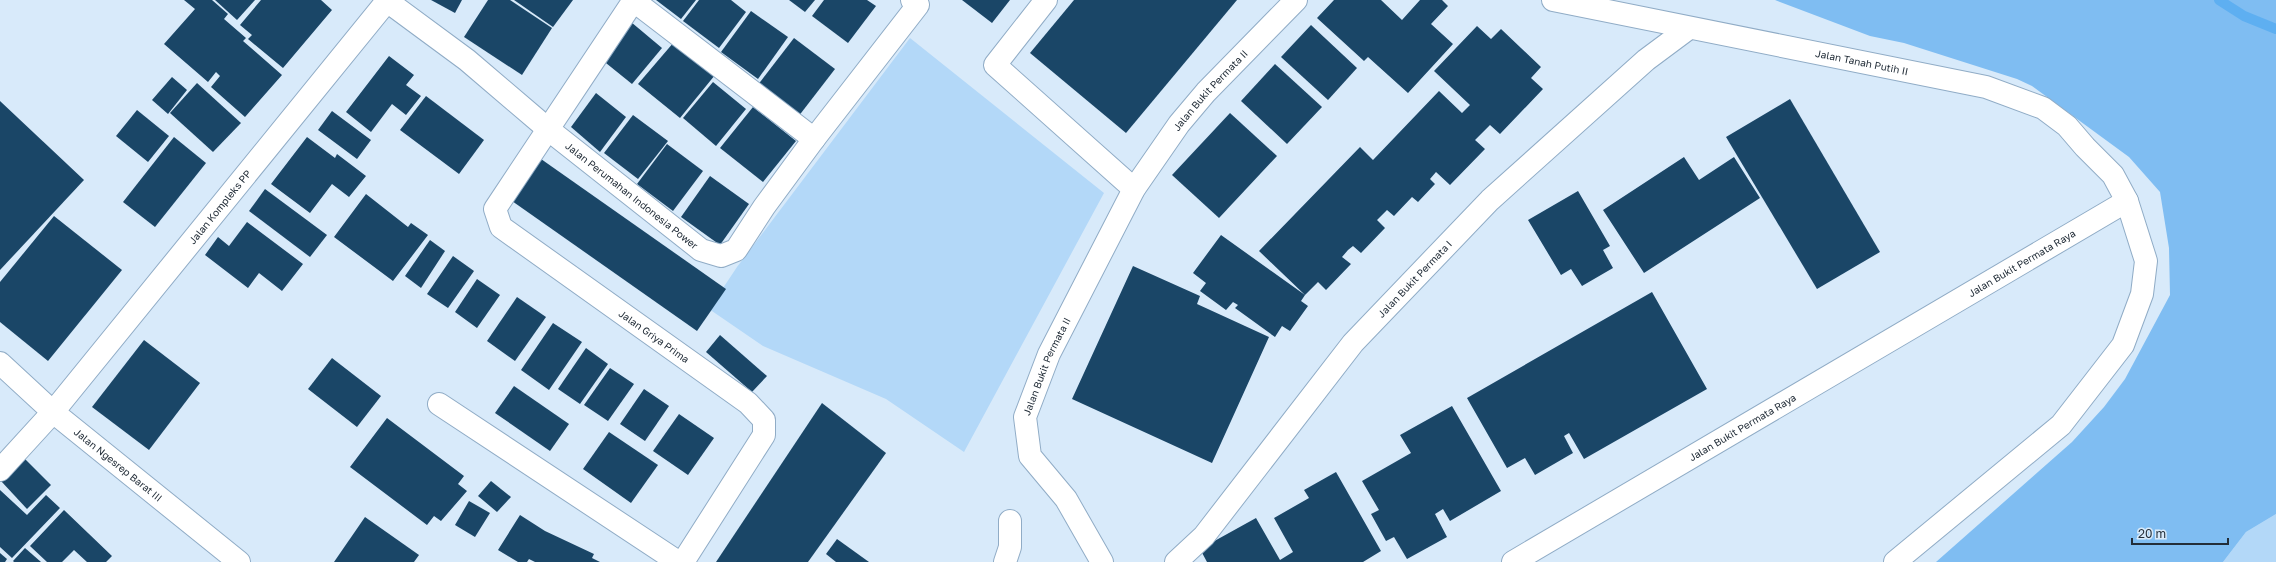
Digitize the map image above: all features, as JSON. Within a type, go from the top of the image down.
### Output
[{"type":"street","name":"Jalan Kompleks PP","points":[[0,470],[53,412],[387,0],[467,60],[549,130]]},
{"type":"street","points":[[549,130],[634,0],[814,138]]},
{"type":"street","name":"Jalan Perumahan Indonesia Power","points":[[549,130],[701,250],[721,256],[736,250],[764,207],[814,138],[918,5],[912,0]]},
{"type":"street","points":[[1046,0],[995,66],[1134,190]]},
{"type":"street","name":"Jalan Bukit Permata II","points":[[1102,562],[1066,499],[1030,456],[1025,417],[1049,354],[1134,190],[1179,124],[1206,92],[1296,0]]},
{"type":"street","name":"Jalan Tanah Putih II","points":[[1553,0],[1583,4],[1689,28],[1986,87],[2043,108],[2067,126],[2085,148],[2113,175],[2127,200]]},
{"type":"street","name":"Jalan Bukit Permata I","points":[[1176,562],[1204,536],[1353,342],[1474,217],[1582,116],[1646,60],[1689,28]]},
{"type":"street","name":"Jalan Griya Prima","points":[[549,130],[495,209],[501,227],[748,403],[764,420],[764,435],[683,562]]},
{"type":"street","points":[[1895,562],[2061,425],[2122,345],[2142,294],[2146,261],[2127,200]]},
{"type":"street","name":"Jalan Bukit Permata Raya","points":[[1513,562],[2127,200]]},
{"type":"street","name":"Jalan Ngesrep Barat III","points":[[0,363],[53,412],[239,562]]},
{"type":"street","points":[[439,404],[678,562]]},
{"type":"street","points":[[1005,562],[1010,547],[1010,520]]},
{"type":"shaded area","points":[[1775,0],[2276,0],[2276,514],[2246,532],[2223,562],[1936,562],[2072,442],[2104,407],[2125,379],[2170,295],[2169,248],[2160,192],[2129,157],[2032,86],[2017,79],[1904,43],[1870,36]]},
{"type":"shaded area","points":[[910,38],[1104,193],[964,452],[886,399],[763,346],[709,309],[737,267]]},
{"type":"shaded area","points":[[2276,514],[2276,562],[2223,562],[2246,532]]},
{"type":"building","points":[[184,0],[212,0],[228,14],[224,19],[246,38],[243,41],[282,75],[245,117],[211,87],[220,76],[216,72],[208,82],[164,44],[195,9]]},
{"type":"building","points":[[215,0],[255,0],[237,20]]},
{"type":"building","points":[[261,0],[321,0],[332,10],[283,68],[248,39],[252,35],[240,25]]},
{"type":"building","points":[[431,0],[462,0],[455,13]]},
{"type":"building","points":[[488,0],[510,0],[552,28],[522,75],[464,37]]},
{"type":"building","points":[[514,0],[573,0],[553,27]]},
{"type":"building","points":[[656,0],[696,0],[681,19]]},
{"type":"building","points":[[699,0],[731,0],[746,12],[719,48],[683,21]]},
{"type":"building","points":[[789,0],[815,0],[805,12]]},
{"type":"building","points":[[824,0],[867,0],[876,6],[848,43],[812,16]]},
{"type":"building","points":[[962,0],[1010,0],[992,23]]},
{"type":"building","points":[[1074,0],[1237,0],[1126,133],[1030,53]]},
{"type":"building","points":[[1334,0],[1381,0],[1402,20],[1420,0],[1442,0],[1448,6],[1431,24],[1453,44],[1408,93],[1368,57],[1364,61],[1317,18]]},
{"type":"building","points":[[751,11],[788,37],[758,79],[721,52]]},
{"type":"building","points":[[631,22],[662,48],[632,84],[601,59]]},
{"type":"building","points":[[1311,25],[1357,68],[1328,100],[1281,57]]},
{"type":"building","points":[[1477,26],[1491,39],[1501,29],[1541,67],[1531,78],[1543,89],[1500,134],[1490,125],[1475,140],[1485,149],[1450,185],[1436,172],[1430,179],[1435,184],[1418,202],[1412,197],[1394,216],[1387,210],[1377,220],[1385,228],[1361,253],[1353,246],[1348,250],[1342,257],[1351,264],[1326,290],[1318,282],[1305,295],[1259,251],[1360,147],[1373,160],[1439,91],[1462,113],[1470,105],[1434,71]]},
{"type":"building","points":[[794,38],[835,69],[798,117],[757,86]]},
{"type":"building","points":[[674,42],[715,75],[680,118],[638,84]]},
{"type":"building","points":[[389,56],[414,75],[406,85],[421,96],[406,115],[392,104],[371,132],[346,112]]},
{"type":"building","points":[[1275,64],[1322,107],[1287,144],[1241,101]]},
{"type":"building","points":[[172,77],[187,90],[168,114],[152,100]]},
{"type":"building","points":[[713,82],[746,109],[716,146],[683,118]]},
{"type":"building","points":[[197,83],[241,123],[213,152],[170,113]]},
{"type":"building","points":[[596,93],[626,117],[600,152],[571,127]]},
{"type":"building","points":[[426,96],[484,140],[459,174],[400,130]]},
{"type":"building","points":[[1790,99],[1880,252],[1817,289],[1726,137]]},
{"type":"building","points":[[0,101],[84,180],[0,270]]},
{"type":"building","points":[[753,107],[796,141],[763,182],[720,148]]},
{"type":"building","points":[[137,110],[169,136],[148,162],[116,136]]},
{"type":"building","points":[[332,111],[371,140],[357,159],[318,130]]},
{"type":"building","points":[[1230,113],[1277,156],[1219,218],[1172,175]]},
{"type":"building","points":[[633,115],[668,141],[638,179],[604,153]]},
{"type":"building","points":[[174,137],[206,163],[155,227],[123,202]]},
{"type":"building","points":[[307,137],[335,158],[337,154],[366,176],[349,197],[332,184],[310,213],[271,184]]},
{"type":"building","points":[[667,144],[703,171],[673,211],[637,184]]},
{"type":"building","points":[[1684,157],[1699,180],[1734,157],[1760,198],[1644,273],[1603,210]]},
{"type":"building","points":[[541,159],[726,289],[697,331],[512,201]]},
{"type":"building","points":[[710,176],[749,204],[720,245],[681,217]]},
{"type":"building","points":[[265,189],[327,235],[310,257],[249,211]]},
{"type":"building","points":[[1578,191],[1610,246],[1603,250],[1613,268],[1582,286],[1571,269],[1561,275],[1528,220]]},
{"type":"building","points":[[366,194],[408,227],[411,223],[428,235],[393,281],[334,237]]},
{"type":"building","points":[[54,216],[122,270],[48,361],[0,322],[0,282]]},
{"type":"building","points":[[247,222],[303,264],[282,291],[259,273],[248,288],[205,255],[218,237],[229,246]]},
{"type":"building","points":[[1221,235],[1305,295],[1301,301],[1308,306],[1290,331],[1282,326],[1275,337],[1235,308],[1238,305],[1233,302],[1226,310],[1200,291],[1206,283],[1193,273]]},
{"type":"building","points":[[430,240],[445,251],[421,288],[405,276]]},
{"type":"building","points":[[453,256],[474,271],[448,308],[427,294]]},
{"type":"building","points":[[1133,266],[1200,296],[1197,304],[1269,337],[1212,463],[1072,399]]},
{"type":"building","points":[[477,279],[500,295],[477,328],[455,312]]},
{"type":"building","points":[[1652,292],[1707,389],[1584,459],[1569,433],[1564,436],[1573,453],[1535,475],[1525,458],[1507,468],[1467,398]]},
{"type":"building","points":[[517,297],[546,317],[515,361],[487,341]]},
{"type":"building","points":[[553,323],[582,342],[549,390],[521,370]]},
{"type":"building","points":[[720,335],[767,376],[752,392],[706,352]]},
{"type":"building","points":[[144,340],[200,383],[149,450],[92,407]]},
{"type":"building","points":[[586,348],[608,364],[580,404],[558,389]]},
{"type":"building","points":[[332,358],[381,396],[357,427],[308,389]]},
{"type":"building","points":[[610,368],[634,384],[608,421],[584,405]]},
{"type":"building","points":[[514,386],[569,424],[550,451],[495,413]]},
{"type":"building","points":[[644,389],[669,406],[645,441],[620,424]]},
{"type":"building","points":[[822,403],[886,453],[808,562],[716,562]]},
{"type":"building","points":[[1452,406],[1501,491],[1450,521],[1443,509],[1435,514],[1447,537],[1407,559],[1394,537],[1386,541],[1371,514],[1379,510],[1362,481],[1411,453],[1400,435]]},
{"type":"building","points":[[679,414],[714,438],[688,475],[653,451]]},
{"type":"building","points":[[387,418],[464,476],[458,484],[467,491],[441,521],[434,516],[427,525],[350,467]]},
{"type":"building","points":[[609,432],[658,465],[631,503],[583,469]]},
{"type":"building","points":[[22,456],[51,485],[27,509],[1,481]]},
{"type":"building","points":[[1336,472],[1381,551],[1363,562],[1207,562],[1200,549],[1256,518],[1280,560],[1293,552],[1274,518],[1309,498],[1304,490]]},
{"type":"building","points":[[491,481],[511,497],[497,512],[478,496]]},
{"type":"building","points":[[0,490],[27,515],[46,495],[60,508],[12,558],[0,547]]},
{"type":"building","points":[[469,501],[490,513],[475,537],[455,525]]},
{"type":"building","points":[[64,510],[112,556],[106,562],[87,562],[74,550],[62,562],[47,562],[30,546]]},
{"type":"building","points":[[520,515],[545,531],[594,554],[592,558],[600,562],[535,562],[529,559],[527,562],[518,562],[498,550]]},
{"type":"building","points":[[365,517],[419,555],[414,562],[334,562]]},
{"type":"building","points":[[837,539],[869,562],[836,562],[826,554]]},
{"type":"building","points":[[25,548],[41,562],[14,562],[13,561]]},
{"type":"building","points":[[0,553],[7,559],[5,562],[0,562]]},
{"type":"waterway","points":[[2219,0],[2244,16],[2276,29]]}]
